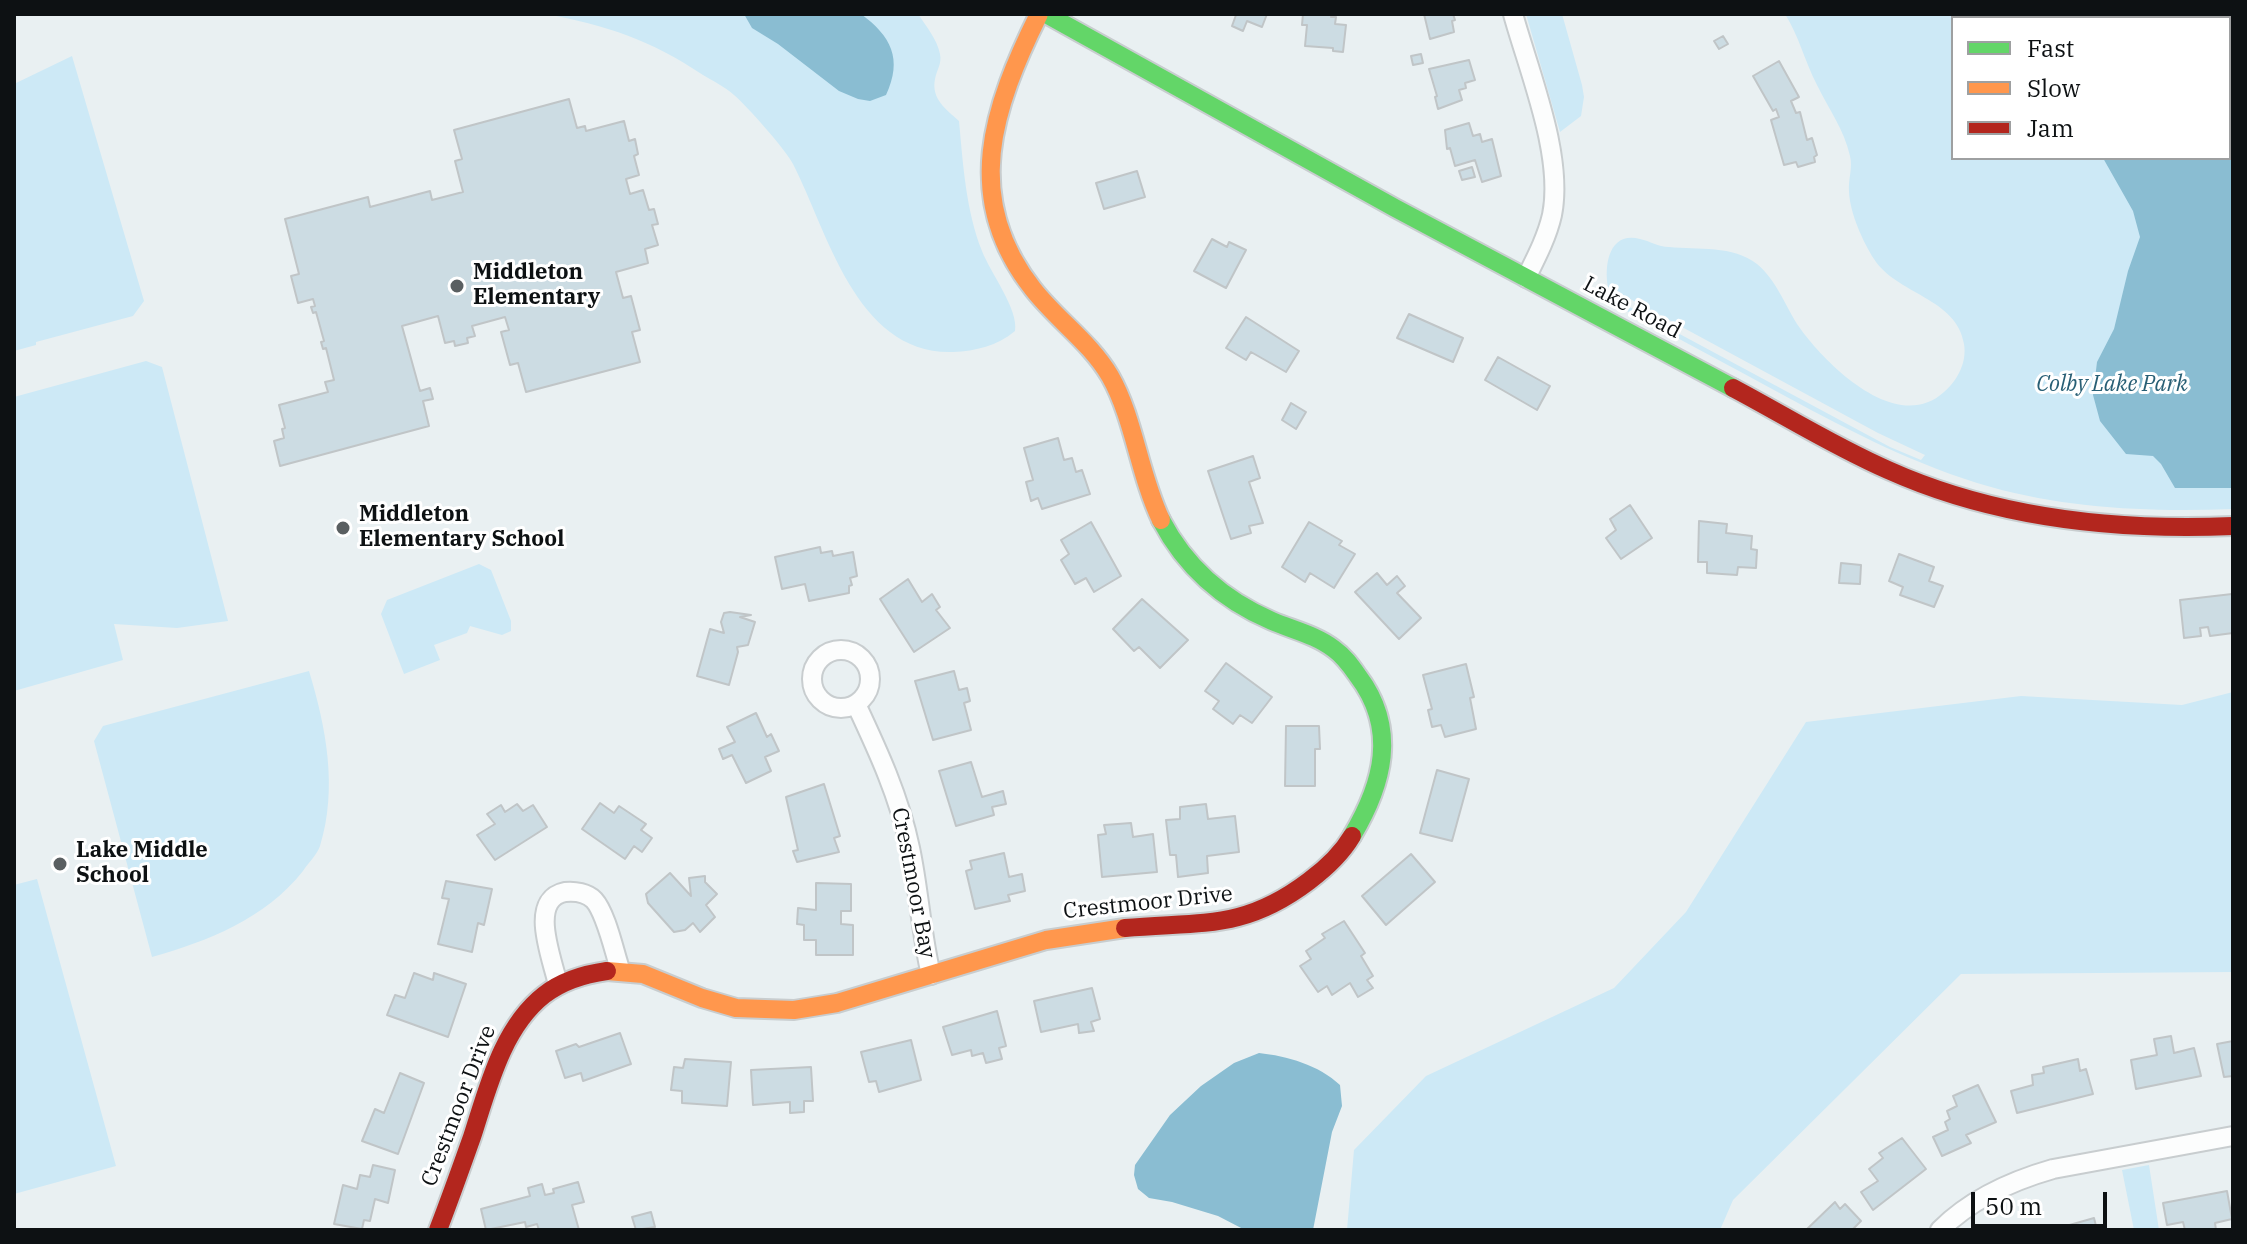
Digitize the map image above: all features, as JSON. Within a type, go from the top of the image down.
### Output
[{"type":"street","name":"Crestmoor Drive","points":[[438,1230],[505,1043],[526,1012],[558,985],[578,976],[620,969],[724,1005],[778,1012],[837,1003],[1077,933],[1216,924],[1275,906],[1319,873],[1357,829],[1372,803],[1382,778],[1386,750],[1381,722],[1371,696],[1344,657],[1327,643],[1229,599],[1184,558],[1154,508],[1117,388],[1105,367],[1032,288],[1017,265],[1005,236],[995,195],[994,127],[1009,76],[1039,14]]},
{"type":"street","name":"Lake Road","points":[[1046,14],[1311,163],[1857,455],[1926,486],[1991,507],[2072,522],[2143,528],[2233,526]]},
{"type":"street","points":[[1513,14],[1554,172],[1552,215],[1526,278]]},
{"type":"street","name":"Crestmoor Bay","points":[[856,704],[882,758],[901,814],[916,878],[919,917],[931,975]]},
{"type":"street","points":[[558,985],[543,920],[553,896],[566,892],[580,892],[592,898],[600,908],[620,969]]},
{"type":"street","points":[[1940,1230],[1969,1205],[2025,1177],[2053,1169],[2233,1136]]},
{"type":"green space","points":[[545,14],[918,14],[939,48],[935,92],[959,121],[972,220],[982,251],[1013,313],[1015,331],[986,347],[953,352],[920,348],[892,333],[869,312],[850,285],[793,164],[766,128],[734,95],[646,43],[588,23]]},
{"type":"green space","points":[[1526,14],[1562,14],[1584,97],[1581,116],[1560,132]]},
{"type":"green space","name":"Colby Lake Park","points":[[1785,14],[2233,14],[2233,509],[2141,509],[2080,504],[2020,494],[1964,479],[1860,435],[1608,301],[1607,295],[1890,447],[1921,460],[1925,455],[1878,433],[1608,287],[1608,260],[1621,240],[1640,239],[1665,247],[1737,254],[1764,270],[1809,340],[1842,374],[1862,389],[1883,400],[1904,405],[1925,403],[1944,392],[1953,382],[1964,357],[1959,329],[1938,306],[1884,271],[1870,252],[1850,200],[1851,160],[1847,146]]},
{"type":"green space","points":[[72,56],[144,301],[133,316],[36,342],[36,345],[14,351],[14,84]]},
{"type":"green space","points":[[146,361],[162,367],[228,621],[177,628],[114,624],[123,660],[14,691],[14,397]]},
{"type":"green space","points":[[479,564],[491,570],[511,621],[511,631],[502,635],[470,626],[467,633],[434,645],[440,660],[404,674],[381,614],[387,600]]},
{"type":"green space","points":[[309,671],[328,758],[328,802],[319,849],[288,888],[253,915],[194,944],[152,957],[94,741],[103,726]]},
{"type":"green space","points":[[2233,692],[2233,972],[1961,974],[1733,1200],[1720,1230],[1347,1230],[1354,1150],[1426,1076],[1614,988],[1686,912],[1806,722],[2021,696],[2182,705]]},
{"type":"green space","points":[[37,879],[116,1166],[14,1194],[14,885]]},
{"type":"green space","points":[[2149,1165],[2159,1230],[2134,1230],[2122,1170]]},
{"type":"water","points":[[744,14],[861,14],[880,31],[891,49],[893,70],[886,95],[870,101],[839,91],[752,28]]},
{"type":"water","points":[[2233,14],[2233,488],[2175,488],[2153,456],[2126,454],[2100,421],[2093,395],[2097,362],[2114,329],[2140,237],[2133,211],[2104,160],[2231,160],[2231,16],[2127,16]]},
{"type":"water","points":[[1259,1053],[1302,1063],[1340,1085],[1342,1106],[1332,1132],[1313,1230],[1245,1230],[1218,1216],[1149,1198],[1138,1189],[1135,1165],[1170,1115],[1201,1086],[1234,1063]]},
{"type":"building","points":[[1232,14],[1267,14],[1262,27],[1247,21],[1243,31],[1232,26],[1236,15]]},
{"type":"building","points":[[1303,14],[1332,14],[1331,17],[1336,17],[1335,24],[1346,25],[1343,52],[1305,46],[1307,25],[1302,25]]},
{"type":"building","points":[[1424,14],[1453,14],[1454,32],[1430,39]]},
{"type":"building","points":[[1723,36],[1728,44],[1719,49],[1714,41]]},
{"type":"building","points":[[1421,54],[1423,63],[1413,65],[1411,56]]},
{"type":"building","points":[[1469,60],[1475,80],[1465,83],[1466,88],[1459,90],[1462,100],[1438,109],[1429,69]]},
{"type":"building","points":[[1779,61],[1799,97],[1791,101],[1796,113],[1800,112],[1807,140],[1812,138],[1817,155],[1815,162],[1798,167],[1796,162],[1784,165],[1771,120],[1779,117],[1753,76]]},
{"type":"building","name":"Middleton Elementary","points":[[569,99],[577,128],[585,126],[586,131],[624,121],[629,141],[635,139],[638,154],[634,156],[639,175],[626,179],[630,194],[643,190],[649,210],[654,209],[658,224],[652,225],[658,245],[645,249],[648,263],[616,272],[623,298],[631,296],[640,330],[632,332],[640,362],[526,392],[518,363],[510,365],[501,332],[509,330],[505,317],[472,326],[475,336],[467,338],[468,343],[455,346],[454,341],[445,343],[438,316],[402,326],[420,391],[430,388],[433,399],[423,401],[429,426],[280,466],[274,441],[284,438],[282,429],[285,428],[279,405],[328,392],[325,382],[334,380],[326,348],[323,349],[321,342],[324,341],[316,312],[313,313],[311,307],[315,306],[313,299],[298,303],[291,276],[299,274],[285,219],[368,197],[370,207],[430,191],[432,200],[463,192],[455,161],[462,159],[454,130]]},
{"type":"building","points":[[1469,123],[1473,136],[1480,134],[1482,142],[1492,139],[1501,176],[1482,182],[1475,160],[1455,166],[1450,148],[1447,149],[1445,130]]},
{"type":"building","points":[[1472,167],[1475,177],[1462,180],[1459,171]]},
{"type":"building","points":[[1137,171],[1145,197],[1104,209],[1096,183]]},
{"type":"building","points":[[1212,239],[1227,247],[1229,242],[1246,250],[1226,288],[1194,271]]},
{"type":"building","points":[[1409,314],[1463,338],[1453,362],[1397,338]]},
{"type":"building","points":[[1246,317],[1299,351],[1286,372],[1251,352],[1246,360],[1226,348]]},
{"type":"building","points":[[1498,357],[1550,386],[1537,410],[1485,380]]},
{"type":"building","points":[[1291,403],[1306,412],[1296,429],[1282,420]]},
{"type":"building","points":[[1058,438],[1064,460],[1072,458],[1076,472],[1082,470],[1090,494],[1042,509],[1038,498],[1031,501],[1026,482],[1033,480],[1024,448]]},
{"type":"building","points":[[1253,456],[1260,478],[1249,482],[1263,523],[1249,526],[1251,533],[1231,539],[1208,471]]},
{"type":"building","points":[[1630,505],[1652,538],[1621,559],[1606,538],[1616,530],[1610,519]]},
{"type":"building","points":[[1699,521],[1727,524],[1726,533],[1752,536],[1751,549],[1757,550],[1756,568],[1738,567],[1737,575],[1707,573],[1707,562],[1698,562]]},
{"type":"building","points":[[1091,522],[1121,576],[1094,592],[1086,578],[1075,584],[1061,560],[1069,554],[1061,540]]},
{"type":"building","points":[[1309,522],[1342,541],[1339,545],[1355,554],[1334,588],[1310,573],[1305,582],[1282,567]]},
{"type":"building","points":[[820,547],[821,553],[832,551],[833,556],[853,552],[857,576],[850,578],[852,585],[849,586],[849,593],[809,601],[805,584],[782,589],[775,557]]},
{"type":"building","points":[[1899,554],[1934,567],[1929,581],[1943,586],[1934,607],[1900,595],[1903,587],[1889,581]]},
{"type":"building","points":[[1841,563],[1861,565],[1860,584],[1839,583]]},
{"type":"building","points":[[1377,573],[1387,585],[1397,576],[1405,586],[1397,593],[1421,618],[1399,639],[1355,592]]},
{"type":"building","points":[[908,579],[922,602],[932,594],[940,607],[936,610],[950,628],[914,652],[880,599]]},
{"type":"building","points":[[2232,594],[2233,633],[2210,636],[2208,627],[2200,628],[2201,636],[2184,638],[2180,600]]},
{"type":"building","points":[[1142,599],[1188,640],[1160,668],[1139,647],[1134,651],[1113,629]]},
{"type":"building","points":[[724,613],[751,615],[740,617],[755,622],[748,645],[737,647],[729,685],[697,676],[710,629],[724,633],[721,622]]},
{"type":"building","points":[[1226,663],[1272,697],[1252,723],[1240,715],[1233,724],[1213,709],[1219,701],[1205,691]]},
{"type":"building","points":[[1466,664],[1474,697],[1470,698],[1476,729],[1445,737],[1441,725],[1432,727],[1428,710],[1432,709],[1423,675]]},
{"type":"building","points":[[954,671],[959,690],[967,688],[970,701],[964,703],[971,730],[933,740],[915,681]]},
{"type":"building","points":[[756,713],[767,737],[771,734],[779,751],[765,757],[771,771],[746,783],[732,755],[723,759],[719,749],[735,742],[727,727]]},
{"type":"building","points":[[1286,726],[1319,726],[1320,749],[1315,749],[1315,786],[1285,786]]},
{"type":"building","points":[[971,762],[982,797],[1003,791],[1006,804],[992,807],[994,815],[956,826],[939,771]]},
{"type":"building","points":[[1437,770],[1469,779],[1452,841],[1420,833]]},
{"type":"building","points":[[824,784],[840,836],[834,838],[839,852],[797,862],[793,851],[798,850],[786,797]]},
{"type":"building","points":[[600,803],[614,813],[619,806],[646,824],[641,830],[652,838],[642,852],[634,846],[625,859],[582,829]]},
{"type":"building","points":[[517,804],[523,811],[533,805],[547,827],[495,860],[477,835],[495,824],[487,814],[501,805],[505,812]]},
{"type":"building","points":[[1206,804],[1208,819],[1235,816],[1239,852],[1207,856],[1208,873],[1178,877],[1176,855],[1170,855],[1166,820],[1180,819],[1180,807]]},
{"type":"building","points":[[1131,823],[1133,837],[1153,834],[1157,872],[1102,877],[1098,835],[1106,834],[1104,825]]},
{"type":"building","points":[[1004,853],[1009,877],[1022,874],[1025,891],[1008,895],[1010,901],[975,909],[966,871],[972,869],[970,861]]},
{"type":"building","points":[[1411,854],[1435,882],[1386,925],[1362,896]]},
{"type":"building","points":[[670,873],[691,896],[689,878],[705,876],[705,882],[717,894],[706,905],[715,917],[700,932],[693,923],[685,930],[674,932],[648,903],[646,894]]},
{"type":"building","points":[[446,881],[492,889],[484,925],[478,923],[472,952],[438,944],[449,899],[442,898]]},
{"type":"building","points":[[816,883],[851,884],[851,911],[841,911],[841,924],[853,925],[853,955],[816,955],[816,940],[804,940],[804,925],[797,924],[798,908],[816,910]]},
{"type":"building","points":[[1344,921],[1365,953],[1361,956],[1373,976],[1367,980],[1373,988],[1358,997],[1350,983],[1332,995],[1327,986],[1318,992],[1300,966],[1311,959],[1306,951],[1325,938],[1322,934]]},
{"type":"building","points":[[414,973],[433,980],[434,973],[466,984],[448,1037],[387,1015],[395,995],[405,998]]},
{"type":"building","points":[[1092,988],[1100,1019],[1091,1022],[1094,1031],[1079,1033],[1078,1024],[1041,1032],[1034,1001]]},
{"type":"building","points":[[997,1011],[1006,1046],[999,1048],[1002,1059],[986,1063],[983,1053],[972,1056],[971,1050],[952,1055],[943,1027]]},
{"type":"building","points":[[620,1033],[631,1064],[583,1081],[581,1073],[565,1078],[556,1051]]},
{"type":"building","points":[[2171,1036],[2174,1053],[2194,1048],[2201,1076],[2136,1089],[2131,1060],[2157,1055],[2154,1039]]},
{"type":"building","points":[[911,1040],[921,1080],[879,1092],[876,1081],[869,1082],[861,1052]]},
{"type":"building","points":[[2233,1041],[2233,1076],[2224,1077],[2217,1044]]},
{"type":"building","points":[[685,1059],[731,1062],[727,1106],[682,1103],[682,1091],[671,1090],[674,1067],[683,1068]]},
{"type":"building","points":[[2078,1059],[2080,1071],[2086,1069],[2093,1094],[2017,1113],[2011,1091],[2033,1085],[2032,1075],[2044,1073],[2043,1067]]},
{"type":"building","points":[[811,1067],[813,1101],[804,1101],[804,1112],[790,1113],[790,1102],[753,1105],[751,1070]]},
{"type":"building","points":[[400,1073],[424,1083],[398,1154],[362,1141],[375,1109],[384,1113]]},
{"type":"building","points":[[1978,1085],[1996,1122],[1966,1135],[1971,1143],[1942,1156],[1933,1137],[1948,1130],[1945,1122],[1950,1119],[1947,1111],[1957,1106],[1953,1096]]},
{"type":"building","points":[[1902,1138],[1926,1169],[1873,1210],[1861,1192],[1878,1181],[1869,1169],[1883,1158],[1879,1153]]},
{"type":"building","points":[[373,1165],[395,1170],[388,1203],[375,1199],[370,1221],[364,1220],[362,1229],[334,1224],[343,1185],[357,1189],[360,1175],[370,1177]]},
{"type":"building","points":[[578,1182],[584,1202],[572,1205],[579,1230],[539,1230],[537,1224],[526,1227],[525,1222],[486,1230],[481,1209],[530,1196],[528,1188],[542,1184],[545,1195],[554,1193],[553,1189]]},
{"type":"building","points":[[2227,1191],[2232,1219],[2215,1223],[2216,1230],[2185,1230],[2183,1222],[2167,1225],[2163,1203]]},
{"type":"building","points":[[1835,1202],[1840,1209],[1845,1204],[1861,1221],[1852,1230],[1806,1230]]},
{"type":"building","points":[[651,1212],[655,1227],[636,1230],[632,1217]]},
{"type":"building","points":[[2094,1218],[2097,1230],[2052,1230]]},
{"type":"traffic: fast","points":[[1046,14],[1395,208],[1733,388]]},
{"type":"traffic: fast","points":[[1161,520],[1182,553],[1208,581],[1254,613],[1327,644],[1350,665],[1370,696],[1378,716],[1382,756],[1372,797],[1352,836]]},
{"type":"traffic: slow","points":[[1039,14],[1009,83],[998,118],[992,152],[991,187],[997,221],[1011,255],[1033,289],[1093,352],[1110,376],[1125,410],[1161,520]]},
{"type":"traffic: slow","points":[[607,971],[643,974],[736,1008],[794,1010],[837,1003],[1046,940],[1125,928]]},
{"type":"traffic: jam","points":[[1733,388],[1868,461],[1929,487],[1971,500],[2014,511],[2101,523],[2233,526]]},
{"type":"traffic: jam","points":[[1125,928],[1221,921],[1263,908],[1315,876],[1338,855],[1352,836]]},
{"type":"traffic: jam","points":[[438,1230],[498,1060],[517,1024],[551,990],[574,979],[607,971]]},
{"type":"place","name":"Middleton Elementary","points":[[457,286]]},
{"type":"place","name":"Middleton Elementary School","points":[[343,528]]},
{"type":"place","name":"Lake Middle School","points":[[60,864]]}]
